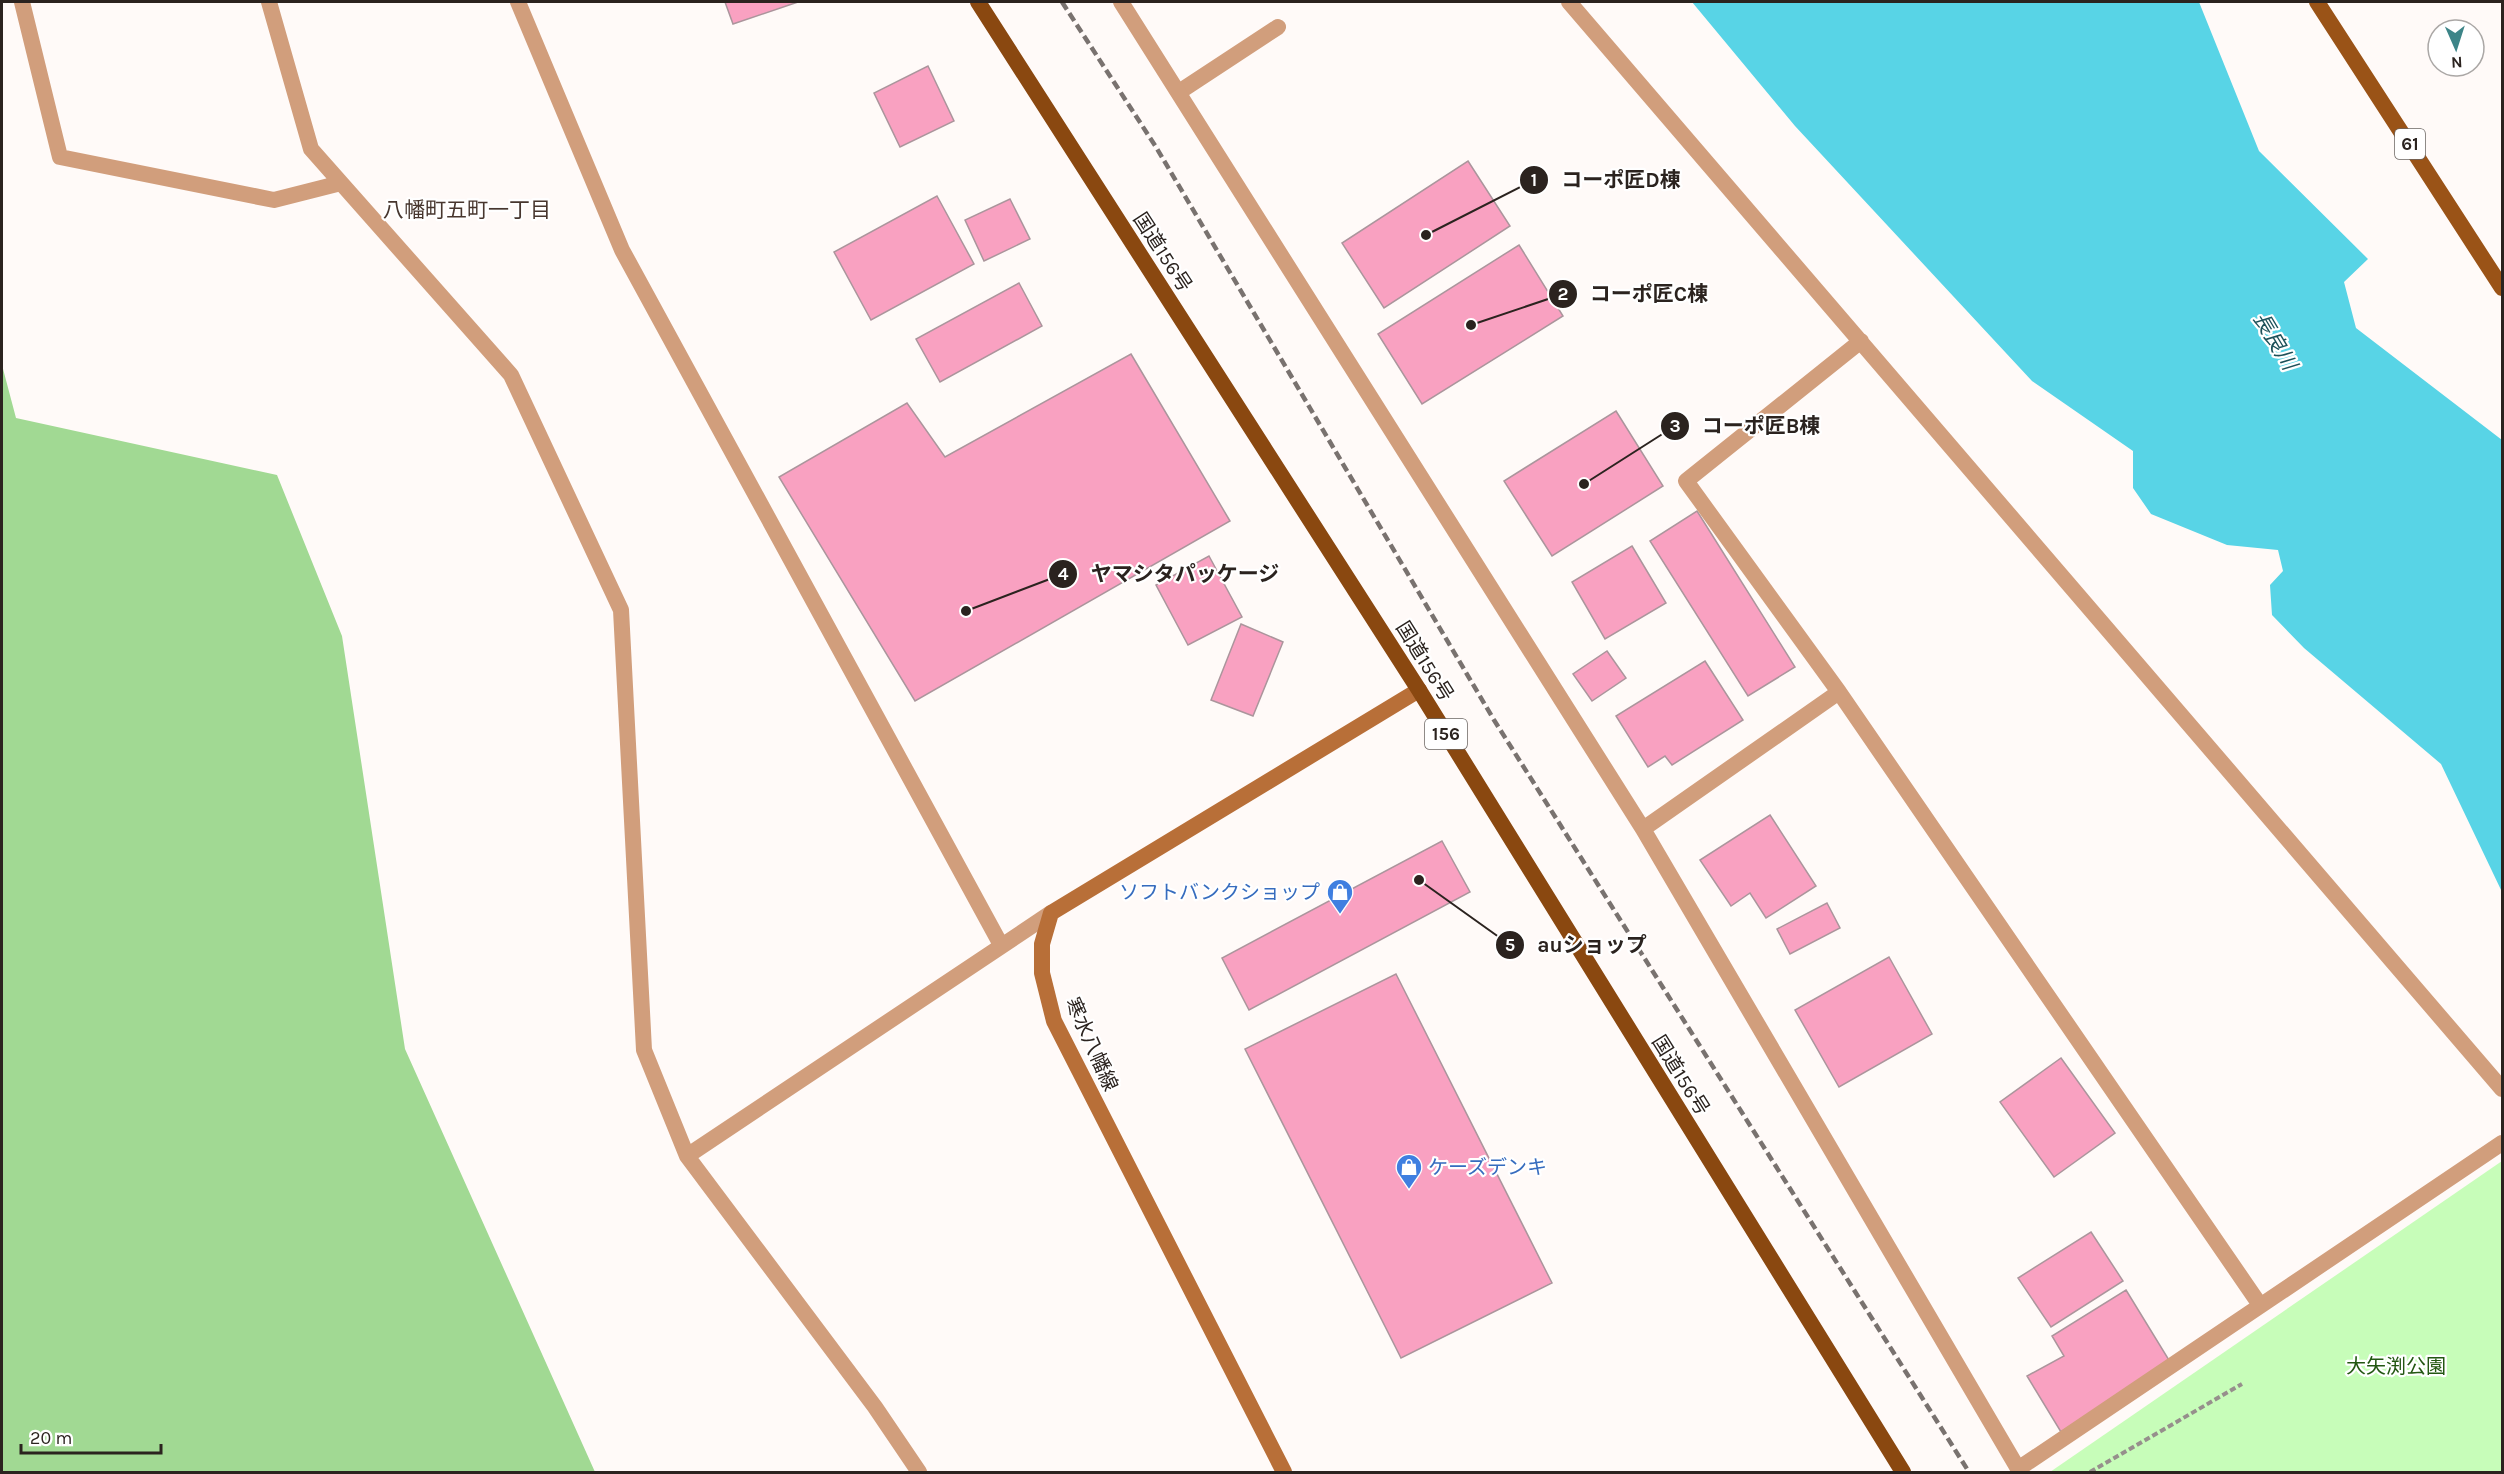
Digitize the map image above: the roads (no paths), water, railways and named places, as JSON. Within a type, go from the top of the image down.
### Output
[{"type":"highway","name":"国道156号","points":[[978,2],[1419,690],[1903,1473]]},
{"type":"main road","name":"61","points":[[2317,2],[2502,288]]},
{"type":"main road","points":[[1051,913],[1419,690]]},
{"type":"main road","name":"寒水八幡線","points":[[1051,913],[1042,944],[1042,973],[1054,1021],[1284,1473]]},
{"type":"street","points":[[22,2],[60,157],[274,200],[341,183]]},
{"type":"street","points":[[269,2],[311,149],[511,375],[621,610],[644,1050],[687,1156],[875,1407],[919,1473]]},
{"type":"street","points":[[518,2],[622,250],[1001,945]]},
{"type":"street","points":[[1121,2],[1643,830],[2019,1471],[2260,1305],[2502,1143]]},
{"type":"street","points":[[1569,2],[2502,1089]]},
{"type":"street","points":[[1179,92],[1278,27]]},
{"type":"street","points":[[1862,341],[1686,481],[1839,692],[2260,1305]]},
{"type":"street","points":[[1643,830],[1839,692]]},
{"type":"street","points":[[687,1156],[1051,913]]},
{"type":"water","name":"長良川","points":[[1692,2],[2199,2],[2259,151],[2368,259],[2344,282],[2356,328],[2502,440],[2502,892],[2441,764],[2304,648],[2272,615],[2270,585],[2283,571],[2278,550],[2227,545],[2151,514],[2133,488],[2133,451],[2032,381],[1795,126]]},
{"type":"railway","points":[[1062,2],[1156,147],[1494,720],[1969,1472]]},
{"type":"place","name":"コーポ匠D棟","points":[[1426,235]]},
{"type":"place","name":"コーポ匠C棟","points":[[1471,325]]},
{"type":"place","name":"コーポ匠B棟","points":[[1584,484]]},
{"type":"place","name":"ヤマシタパッケージ","points":[[966,611]]},
{"type":"place","name":"auショップ","points":[[1419,880]]},
{"type":"place","name":"ソフトバンクショップ","points":[[1340,915]]},
{"type":"place","name":"ケーズデンキ","points":[[1409,1190]]},
{"type":"district","name":"八幡町五町一丁目","points":[[467,210]]},
{"type":"park label","name":"大矢渕公園","points":[[2396,1366]]}]
